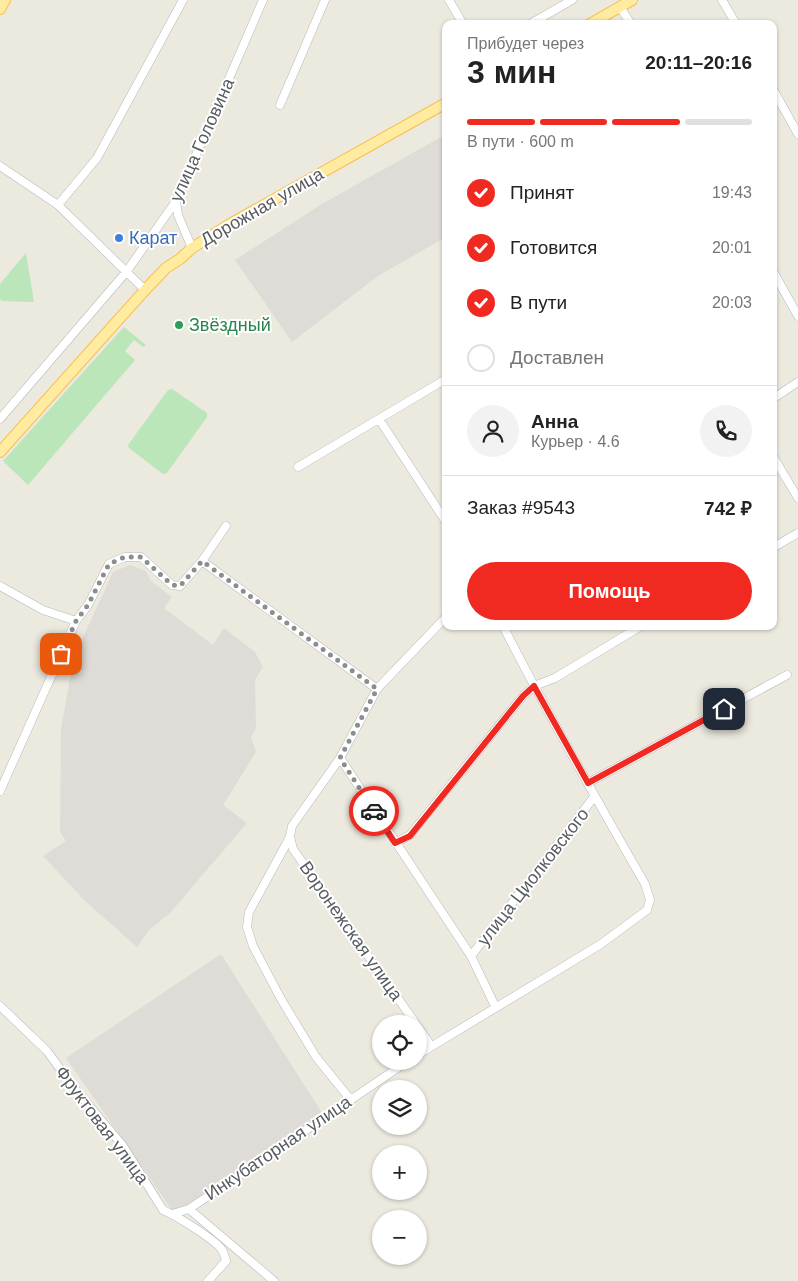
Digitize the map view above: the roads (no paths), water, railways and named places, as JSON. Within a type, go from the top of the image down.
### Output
[{"type":"main road","points":[[0,9],[5,0]]},
{"type":"main road","points":[[597,20],[632,0]]},
{"type":"main road","name":"Дорожная улица","points":[[0,452],[144,290],[166,268],[192,248],[230,224],[442,105]]},
{"type":"street","points":[[58,205],[81,180],[97,158],[183,0]]},
{"type":"street","name":"улица Головина","points":[[0,419],[127,271],[176,201],[263,0]]},
{"type":"street","points":[[280,105],[325,0]]},
{"type":"street","points":[[449,0],[461,20]]},
{"type":"street","points":[[537,20],[572,0]]},
{"type":"street","points":[[722,0],[734,20]]},
{"type":"street","points":[[620,7],[628,20]]},
{"type":"street","points":[[777,97],[798,134]]},
{"type":"street","points":[[0,166],[58,205],[127,271],[144,290]]},
{"type":"street","points":[[176,201],[178,215],[192,248]]},
{"type":"street","points":[[777,278],[798,316]]},
{"type":"street","points":[[298,467],[442,382]]},
{"type":"street","points":[[777,396],[798,382]]},
{"type":"street","points":[[379,419],[442,516]]},
{"type":"street","points":[[777,463],[798,498]]},
{"type":"street","points":[[0,791],[76,621],[88,605],[109,564],[125,557],[141,557],[172,585],[180,586],[202,561],[226,526]]},
{"type":"street","points":[[777,545],[798,533]]},
{"type":"street","points":[[202,561],[377,689]]},
{"type":"street","points":[[0,586],[42,610],[76,621]]},
{"type":"street","points":[[350,1099],[316,1057],[281,999],[253,946],[247,927],[249,912],[290,836],[292,826],[340,758],[377,689],[442,621]]},
{"type":"street","points":[[427,1049],[600,944],[647,910],[650,900],[645,884],[594,797],[506,630]]},
{"type":"street","points":[[395,843],[410,836],[523,696],[534,686],[554,678],[634,630]]},
{"type":"street","name":"улица Циолковского","points":[[588,783],[787,675]]},
{"type":"street","points":[[340,758],[471,956],[495,1006]]},
{"type":"street","name":"улица Циолковского","points":[[471,956],[594,797]]},
{"type":"street","name":"Воронежская улица","points":[[290,836],[293,849],[410,1015]]},
{"type":"street","name":"Фруктовая улица","points":[[0,1006],[47,1051],[75,1089],[123,1146],[163,1210],[172,1214],[222,1249],[226,1261],[208,1281]]},
{"type":"street","points":[[427,1040],[431,1046]]},
{"type":"street","name":"Инкубаторная улица","points":[[172,1214],[189,1209],[394,1070]]},
{"type":"street","points":[[189,1209],[274,1281]]},
{"type":"place","name":"Карат","points":[[119,238]]},
{"type":"place","name":"Звёздный","points":[[179,325]]}]
